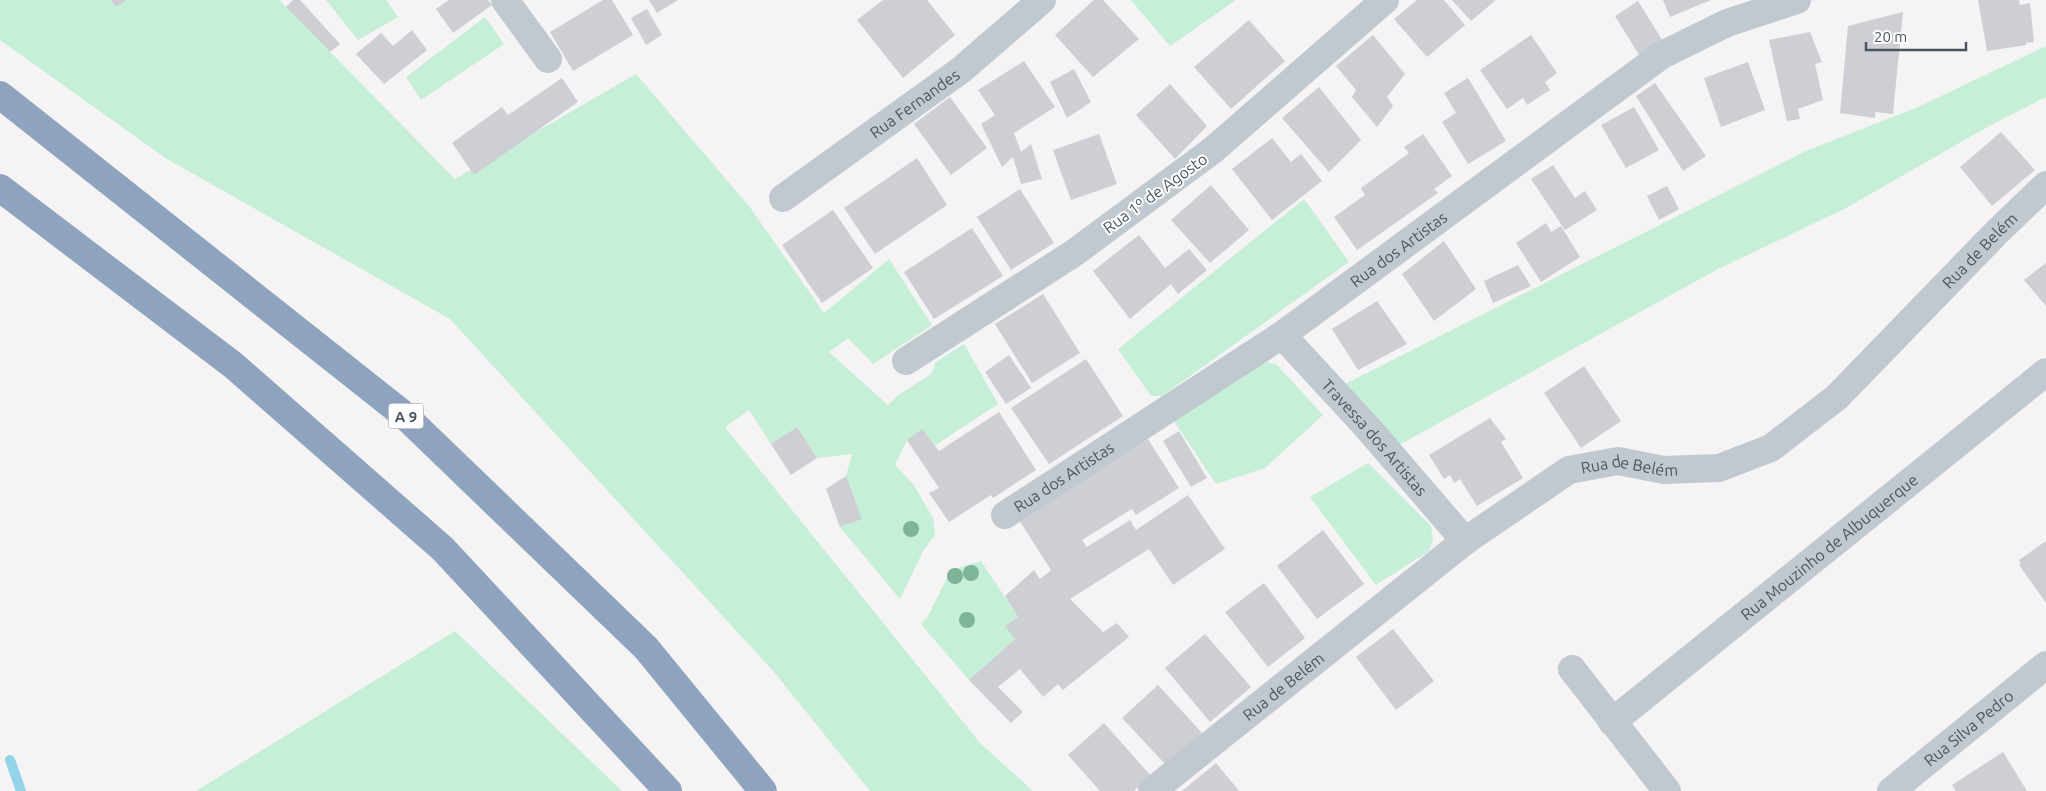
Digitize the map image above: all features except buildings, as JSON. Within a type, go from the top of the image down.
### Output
[{"type":"highway","name":"A 9","points":[[0,95],[403,414],[646,648],[763,791]]},
{"type":"highway","points":[[0,188],[233,366],[443,549],[668,791]]},
{"type":"street","points":[[505,0],[548,58]]},
{"type":"street","name":"Rua Fernandes","points":[[783,198],[961,70],[1042,0]]},
{"type":"street","name":"Rua 1º de Agosto","points":[[906,361],[1074,253],[1213,150],[1385,0]]},
{"type":"street","name":"Rua dos Artistas","points":[[1005,515],[1282,335],[1662,55],[1727,23],[1798,0]]},
{"type":"street","name":"Rua de Belém","points":[[1152,791],[1465,541],[1569,470],[1618,461],[1664,470],[1719,468],[1771,448],[1838,397],[1997,232],[2046,185]]},
{"type":"street","name":"Travessa dos Artistas","points":[[1282,335],[1367,427],[1465,541]]},
{"type":"street","name":"Rua Mouzinho de Albuquerque","points":[[1612,722],[2046,372]]},
{"type":"street","name":"Rua Silva Pedro","points":[[1891,791],[2046,665]]},
{"type":"street","points":[[1572,669],[1667,791]]},
{"type":"green space","points":[[0,0],[279,0],[455,179],[636,74],[749,206],[824,313],[889,259],[932,325],[873,364],[848,338],[829,352],[888,405],[897,396],[931,374],[936,362],[964,344],[998,404],[934,446],[907,440],[895,465],[913,484],[933,518],[935,535],[923,551],[900,599],[840,527],[861,519],[846,476],[852,454],[817,458],[797,427],[771,444],[749,410],[725,427],[980,743],[1033,791],[870,791],[774,672],[450,319],[167,159],[0,40]]},
{"type":"green space","points":[[326,0],[386,0],[398,17],[358,40]]},
{"type":"green space","points":[[1131,0],[1236,0],[1170,46]]},
{"type":"green space","points":[[485,17],[504,44],[421,100],[406,77]]},
{"type":"green space","points":[[2046,46],[2046,97],[1989,126],[1846,208],[1718,269],[1399,445],[1343,385],[1806,151],[1918,107]]},
{"type":"green space","points":[[1304,199],[1349,262],[1162,396],[1151,396],[1118,349]]},
{"type":"green space","points":[[1267,362],[1277,365],[1323,415],[1265,468],[1216,484],[1172,418]]},
{"type":"green space","points":[[1368,463],[1431,526],[1433,540],[1429,551],[1376,585],[1310,497]]},
{"type":"green space","points":[[981,561],[1018,617],[1015,639],[969,680],[921,624],[928,616],[951,570]]},
{"type":"green space","points":[[455,631],[622,791],[196,791]]},
{"type":"waterway","points":[[10,760],[21,791]]}]
